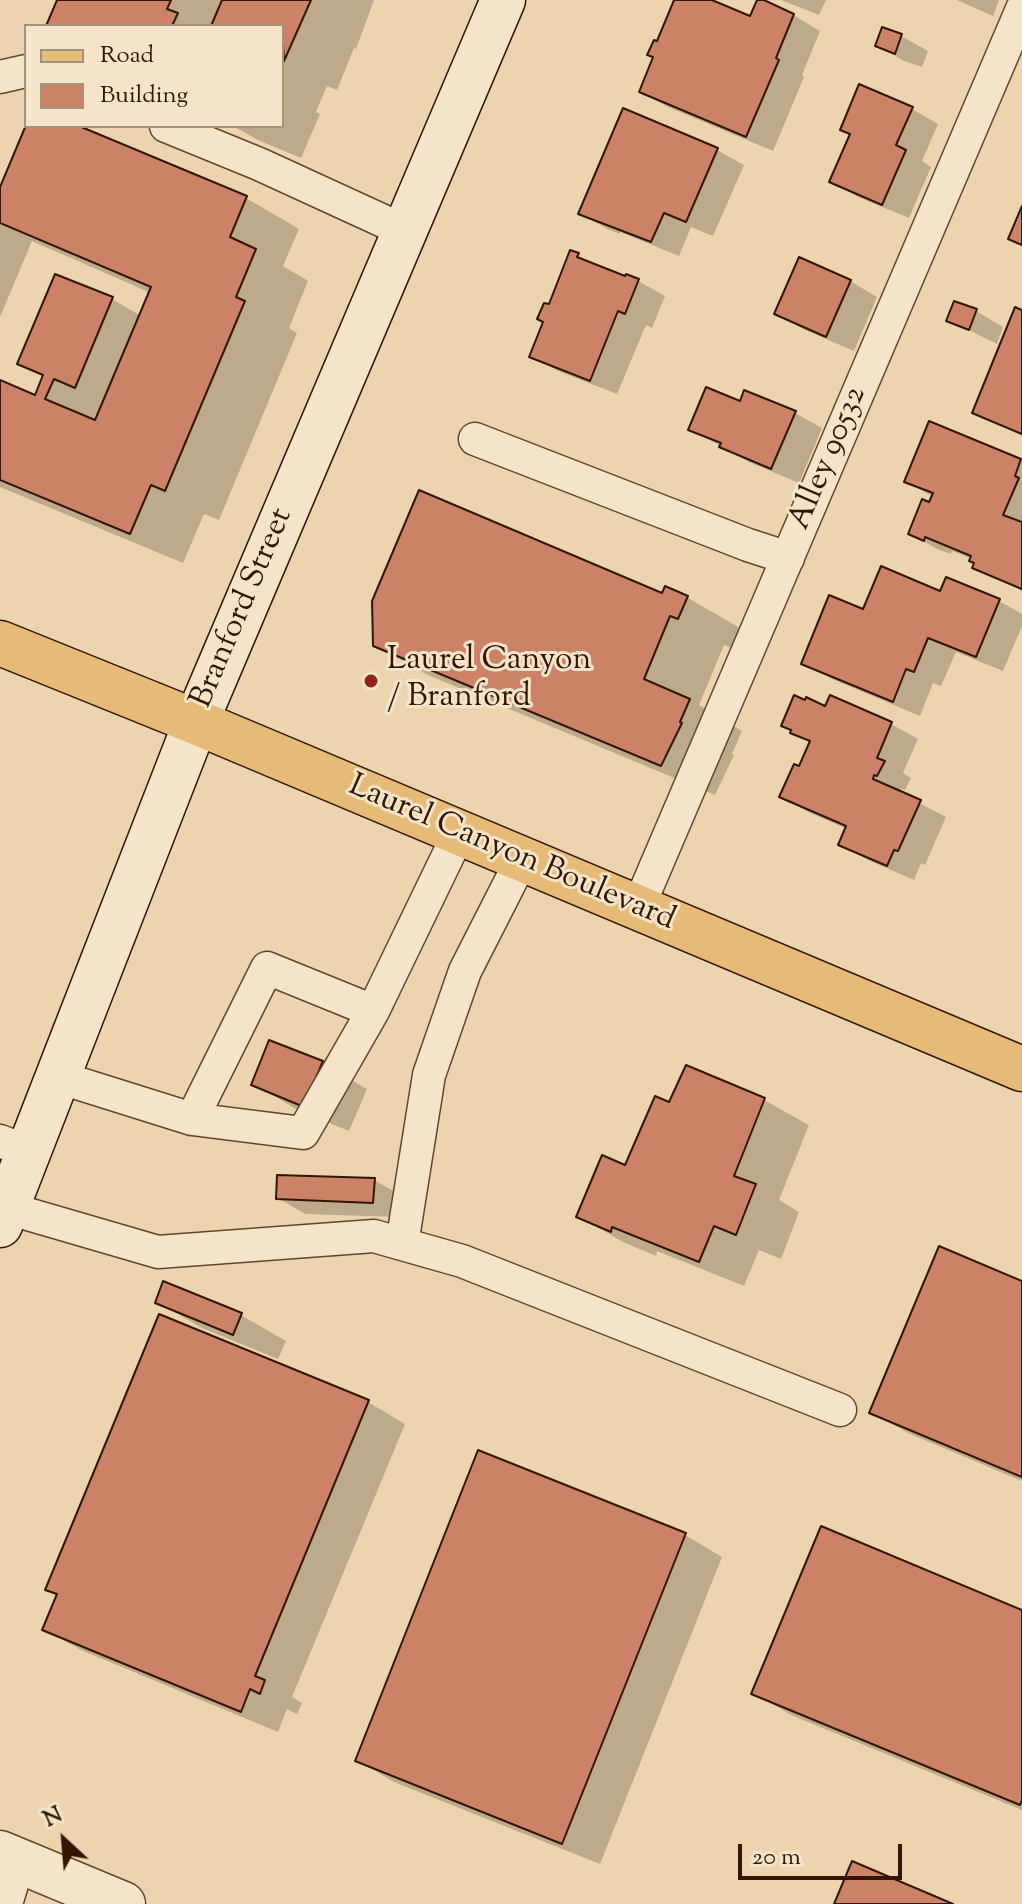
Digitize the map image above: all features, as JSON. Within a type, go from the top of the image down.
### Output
[{"type":"main road","name":"Branford Street","points":[[3,1217],[14,1147],[58,1077],[196,722],[503,0]]},
{"type":"main road","name":"Laurel Canyon Boulevard","points":[[0,643],[196,722],[1022,1069]]},
{"type":"main road","points":[[9,1857],[123,1904]]},
{"type":"lane","name":"Alley 90532","points":[[638,908],[1022,9]]},
{"type":"lane","points":[[0,77],[24,71]]},
{"type":"lane","points":[[171,128],[259,164],[405,231]]},
{"type":"lane","points":[[475,439],[788,558]]},
{"type":"lane","points":[[58,1077],[192,1119],[303,1133],[373,1011],[459,833]]},
{"type":"lane","points":[[402,1244],[429,1075],[465,971],[522,859]]},
{"type":"lane","points":[[192,1119],[267,968],[373,1011]]},
{"type":"lane","points":[[3,1217],[158,1252],[374,1236],[462,1261],[840,1410]]},
{"type":"lane","points":[[6,1904],[9,1857]]},
{"type":"building","points":[[57,0],[171,0],[167,9],[178,13],[173,24],[47,24]]},
{"type":"building","points":[[222,0],[311,0],[284,61],[284,24],[212,24]]},
{"type":"building","points":[[674,0],[712,0],[750,16],[757,0],[764,0],[794,14],[776,58],[779,60],[746,137],[639,92],[653,57],[647,55],[654,40],[657,41]]},
{"type":"building","points":[[882,27],[902,34],[895,54],[875,46]]},
{"type":"building","points":[[859,84],[913,107],[896,145],[906,150],[882,205],[829,182],[850,134],[840,130]]},
{"type":"building","points":[[623,108],[718,148],[686,222],[664,213],[651,242],[578,214]]},
{"type":"building","points":[[25,128],[84,128],[247,196],[230,237],[256,249],[236,297],[245,301],[165,491],[151,485],[130,534],[0,480],[0,380],[35,395],[43,375],[17,364],[55,274],[113,297],[75,388],[54,379],[45,399],[95,420],[151,287],[0,223],[0,187]]},
{"type":"building","points":[[1022,206],[1022,245],[1008,239]]},
{"type":"building","points":[[570,250],[579,253],[577,257],[639,279],[625,314],[618,311],[590,381],[529,357],[543,322],[537,319],[544,303],[549,304]]},
{"type":"building","points":[[799,257],[851,280],[826,337],[774,314]]},
{"type":"building","points":[[954,301],[977,309],[969,330],[946,321]]},
{"type":"building","points":[[1015,307],[1022,310],[1022,434],[972,413]]},
{"type":"building","points":[[706,387],[740,401],[744,390],[796,411],[771,469],[688,430]]},
{"type":"building","points":[[929,421],[1021,459],[1015,476],[1019,478],[1003,515],[1022,522],[1022,589],[972,568],[974,563],[969,561],[971,556],[925,537],[924,541],[908,534],[922,499],[929,502],[933,493],[904,482]]},
{"type":"building","points":[[419,490],[662,593],[665,586],[688,596],[678,619],[670,616],[644,679],[690,699],[661,766],[373,646],[372,601]]},
{"type":"building","points":[[881,566],[940,591],[946,577],[1000,599],[976,657],[928,638],[914,672],[906,669],[893,702],[801,664],[829,595],[863,609]]},
{"type":"building","points":[[794,695],[825,706],[830,695],[892,722],[877,758],[885,761],[873,779],[921,800],[898,851],[894,850],[887,866],[838,845],[846,826],[779,797],[794,764],[799,766],[810,741],[781,726]]},
{"type":"building","points":[[269,1040],[323,1061],[304,1107],[251,1085]]},
{"type":"building","points":[[686,1065],[765,1098],[734,1176],[756,1184],[736,1235],[714,1226],[699,1262],[612,1227],[611,1232],[576,1217],[602,1155],[625,1165],[655,1096],[669,1102]]},
{"type":"building","points":[[277,1175],[375,1178],[373,1203],[276,1199]]},
{"type":"building","points":[[939,1246],[1022,1281],[1022,1477],[869,1413]]},
{"type":"building","points":[[163,1281],[242,1313],[233,1335],[155,1303]]},
{"type":"building","points":[[159,1314],[369,1400],[255,1676],[265,1680],[260,1694],[250,1689],[241,1712],[42,1630],[57,1594],[45,1590]]},
{"type":"building","points":[[478,1450],[686,1533],[562,1844],[355,1761]]},
{"type":"building","points":[[821,1526],[1022,1610],[1020,1805],[751,1694]]},
{"type":"building","points":[[852,1861],[953,1904],[834,1904]]},
{"type":"place","name":"Laurel Canyon / Branford","points":[[371,681]]}]
